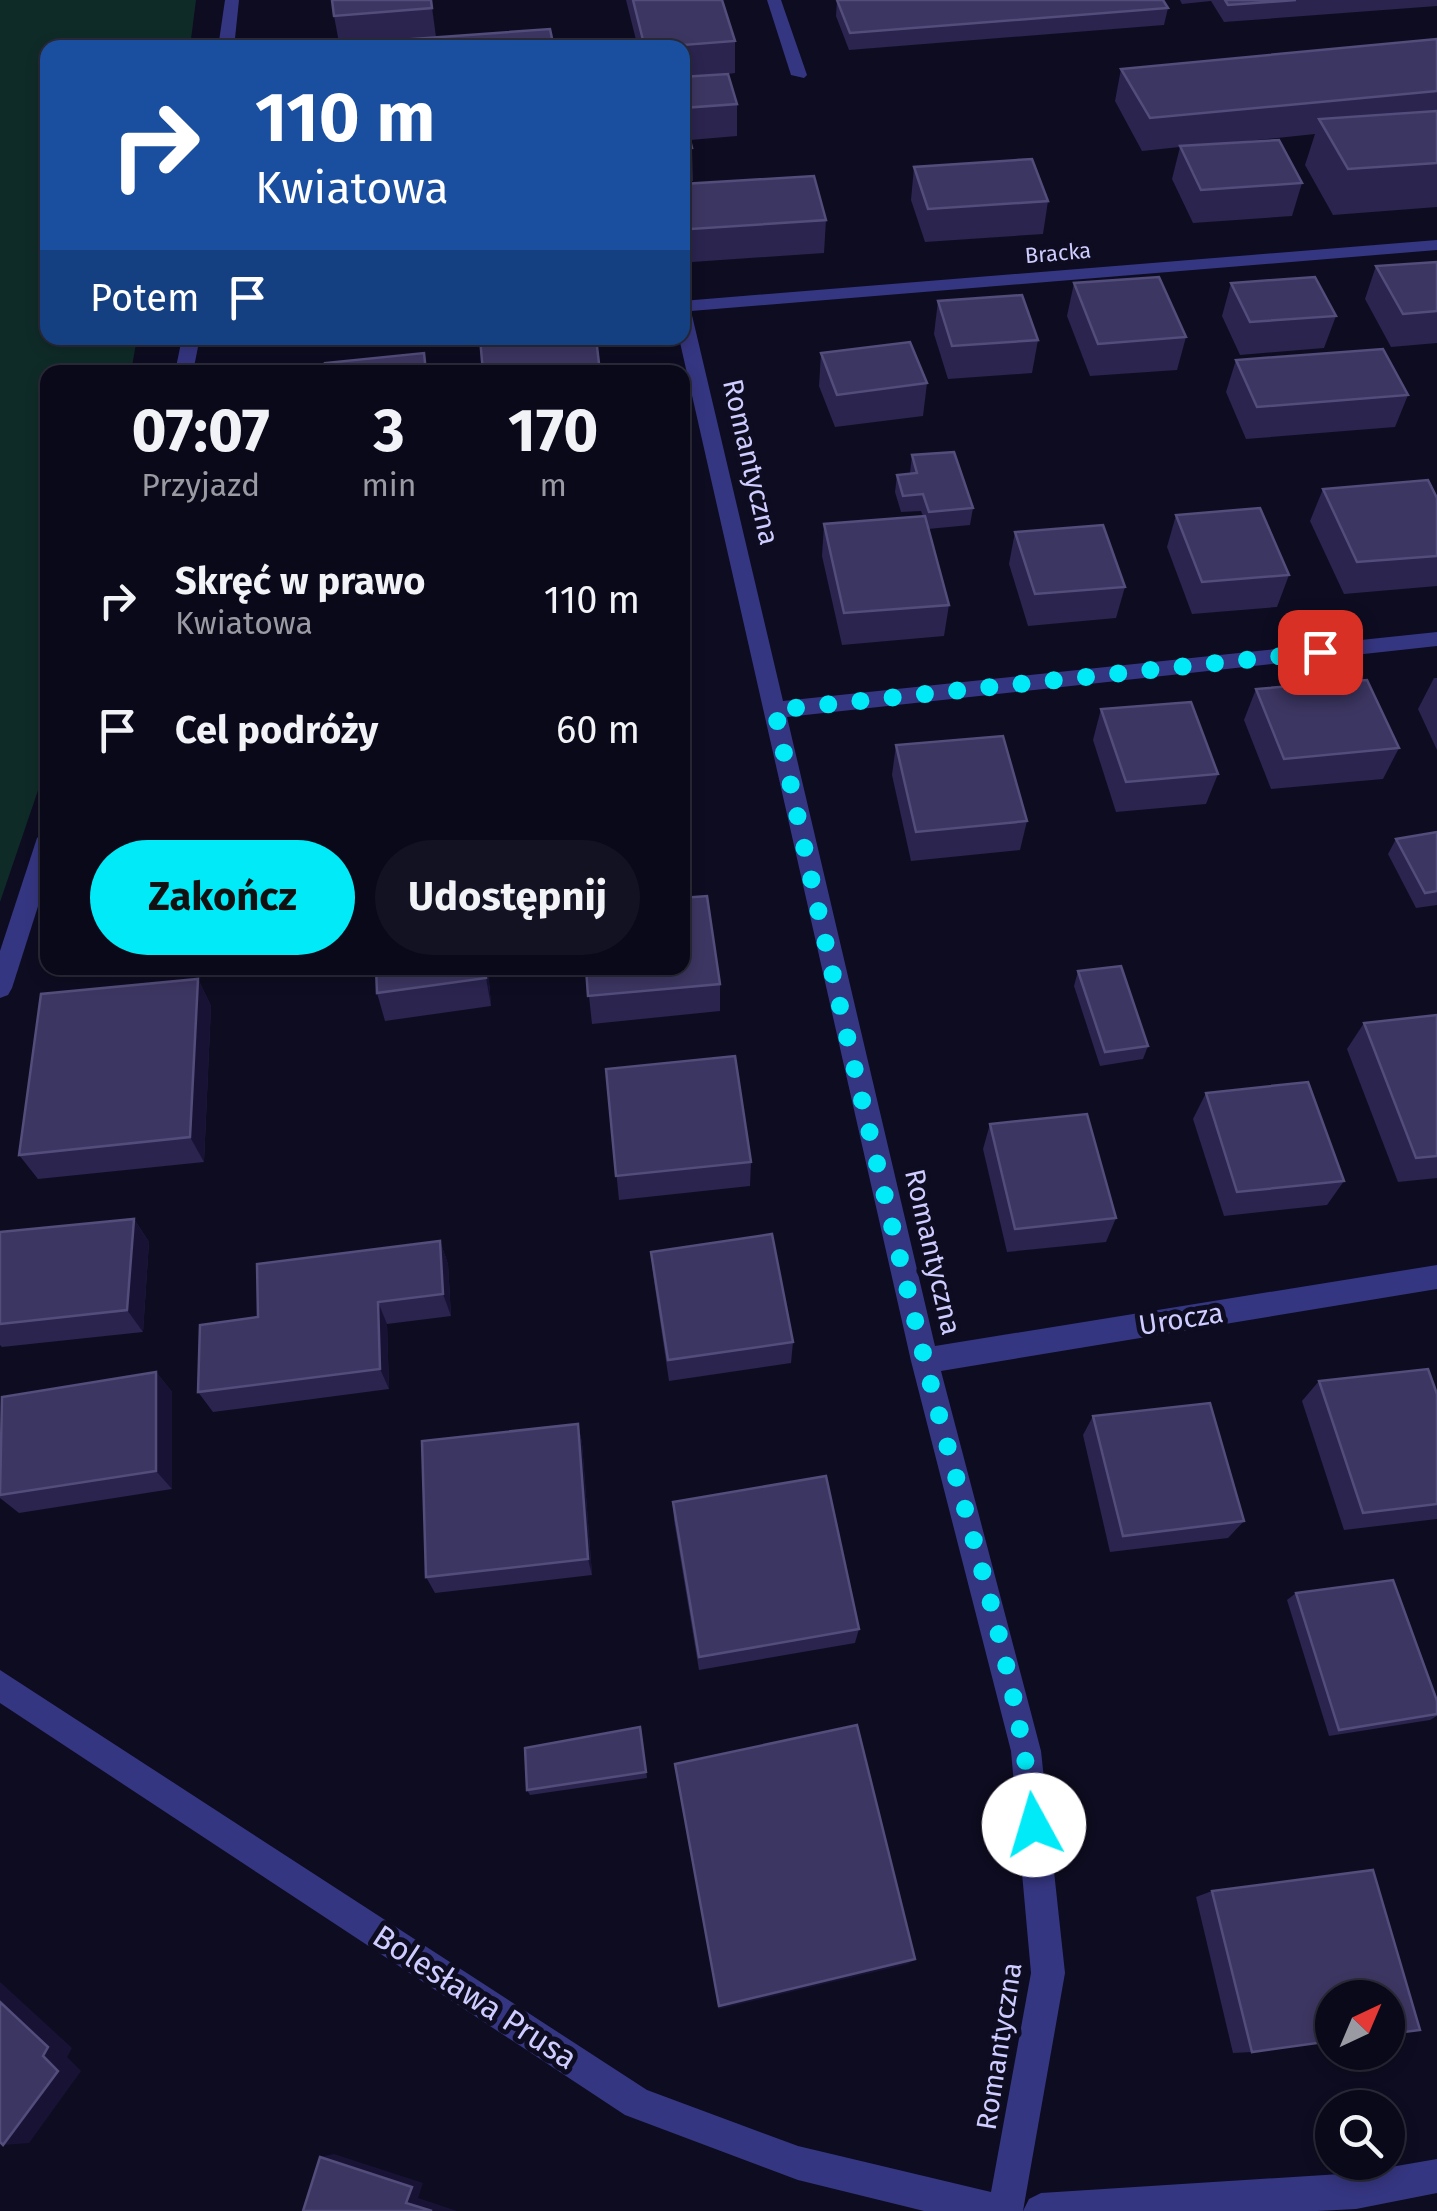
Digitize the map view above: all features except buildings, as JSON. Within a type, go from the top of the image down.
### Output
[{"type":"street","points":[[227,40],[232,0]]},
{"type":"street","points":[[774,0],[799,75]]},
{"type":"street","name":"Bracka","points":[[690,307],[1437,245]]},
{"type":"street","name":"Romantyczna","points":[[690,343],[925,1361],[1026,1752],[1048,1972],[1006,2211]]},
{"type":"street","points":[[775,710],[1437,639]]},
{"type":"street","points":[[0,988],[40,863]]},
{"type":"street","name":"Urocza","points":[[925,1361],[1437,1277]]},
{"type":"street","name":"Bolesława Prusa","points":[[0,1685],[638,2104],[798,2164],[996,2211]]},
{"type":"street","points":[[1041,2211],[1356,2191],[1437,2176]]},
{"type":"green space","points":[[0,0],[196,0],[191,40],[40,40],[40,345],[136,345],[132,365],[40,365],[40,785],[0,902]]},
{"type":"route","points":[[1034,1825],[1026,1752],[925,1361],[775,710],[1320,652]]}]
